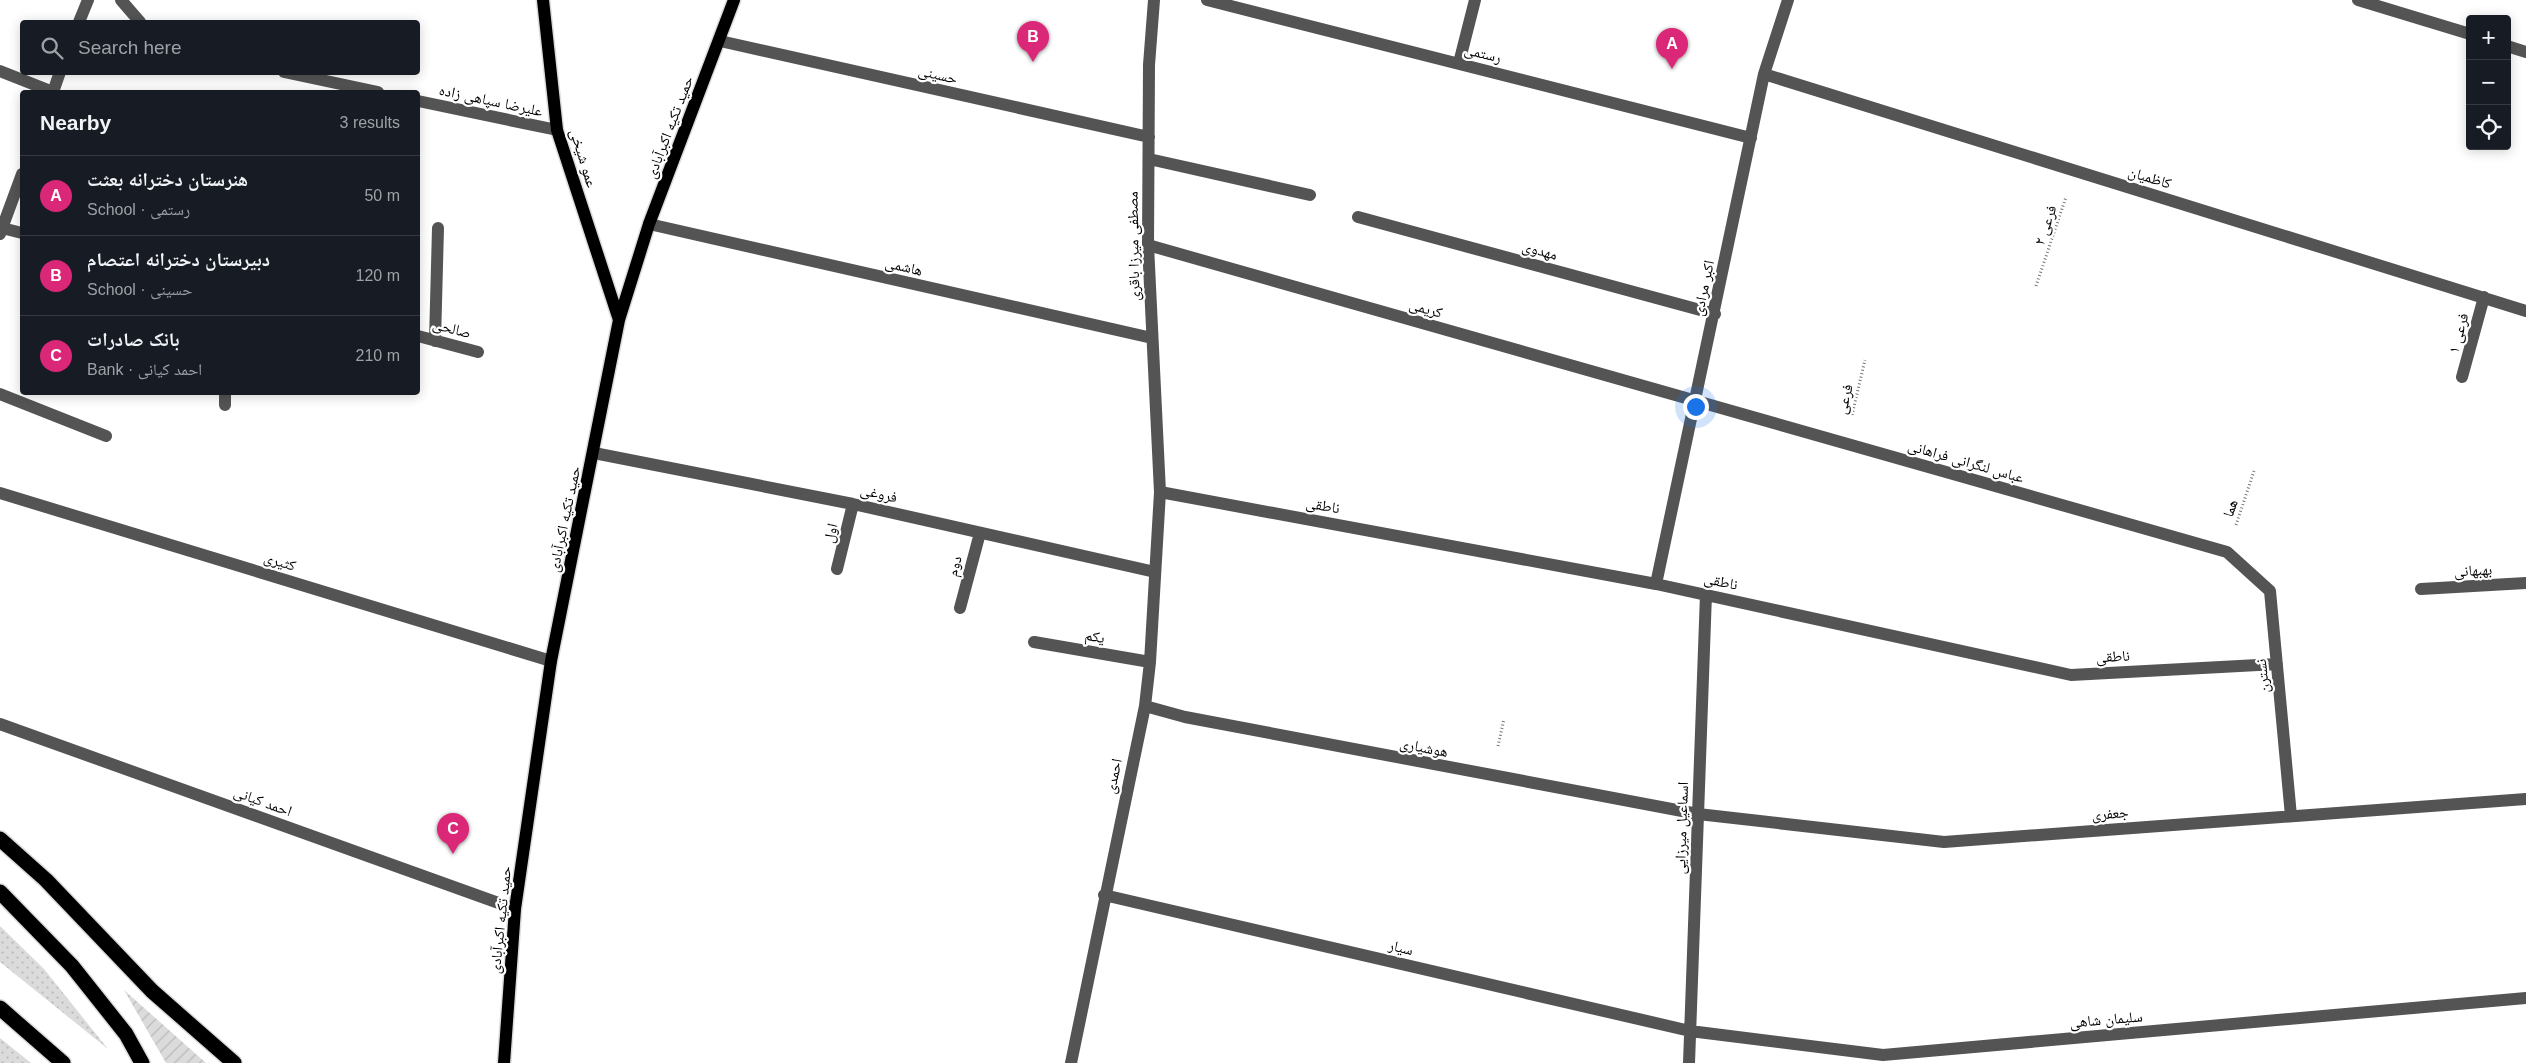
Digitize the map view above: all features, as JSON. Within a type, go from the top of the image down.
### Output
[{"type":"highway","points":[[0,839],[46,880],[152,990],[234,1063]]},
{"type":"highway","points":[[0,892],[72,966],[126,1034],[142,1063]]},
{"type":"highway","points":[[0,1008],[63,1063]]},
{"type":"main road","name":"عمو شیخی","points":[[543,0],[558,130],[619,320]]},
{"type":"main road","name":"حمید تکیه اکبرآبادی","points":[[504,1063],[515,909],[551,661],[619,320],[649,224],[734,0]]},
{"type":"street","points":[[121,0],[138,20]]},
{"type":"street","name":"مصطفی میرزا باقری","points":[[1154,0],[1149,65],[1148,245],[1160,492]]},
{"type":"street","name":"رستمی","points":[[1207,0],[1751,138]]},
{"type":"street","points":[[1459,63],[1475,0]]},
{"type":"street","name":"اکبر مرادی","points":[[1656,584],[1764,74],[1788,0]]},
{"type":"street","points":[[2358,0],[2466,33]]},
{"type":"street","points":[[79,20],[84,1]]},
{"type":"street","name":"حسینی","points":[[720,41],[1148,138]]},
{"type":"street","points":[[2511,47],[2526,52]]},
{"type":"street","points":[[0,70],[48,90]]},
{"type":"street","name":"کاظمیان","points":[[1764,74],[2526,310]]},
{"type":"street","points":[[54,90],[59,75]]},
{"type":"street","points":[[298,75],[369,90]]},
{"type":"street","name":"علیرضا سپاهی زاده","points":[[420,101],[558,130]]},
{"type":"street","points":[[1148,159],[1310,195]]},
{"type":"street","points":[[20,179],[1,231],[20,233]]},
{"type":"street","name":"مهدوی","points":[[1358,217],[1714,314]]},
{"type":"street","name":"هاشمی","points":[[649,224],[1152,338]]},
{"type":"street","points":[[436,341],[438,228]]},
{"type":"street","name":"کریمی","points":[[1148,245],[1696,402]]},
{"type":"street","name":"فرعی ۱","points":[[2462,377],[2484,298]]},
{"type":"street","name":"صالحی","points":[[420,337],[478,352]]},
{"type":"street","points":[[0,394],[106,436]]},
{"type":"street","name":"عباس لنگرانی فراهانی","points":[[1696,402],[2227,552]]},
{"type":"street","name":"فروغی","points":[[594,453],[853,504],[1155,572]]},
{"type":"street","name":"احمدی","points":[[1071,1063],[1104,896],[1145,706],[1150,662],[1160,492]]},
{"type":"street","name":"ناطقی","points":[[1160,492],[1706,594],[2071,675],[2277,664]]},
{"type":"street","name":"کثیری","points":[[0,493],[551,661]]},
{"type":"street","name":"اول","points":[[837,569],[853,504]]},
{"type":"street","name":"دوم","points":[[960,608],[980,533]]},
{"type":"street","name":"نسترن","points":[[2227,552],[2270,591],[2291,816]]},
{"type":"street","name":"بهبهانی","points":[[2421,589],[2526,583]]},
{"type":"street","name":"اسماعیل میرزایی","points":[[1689,1063],[1706,594]]},
{"type":"street","name":"یکم","points":[[1034,642],[1150,662]]},
{"type":"street","name":"هوشیاری","points":[[1145,706],[1194,719],[1698,814]]},
{"type":"street","name":"احمد کیانی","points":[[0,724],[515,909]]},
{"type":"street","name":"جعفری","points":[[1698,814],[1944,842],[2526,799]]},
{"type":"street","name":"سیار","points":[[1104,896],[1690,1031]]},
{"type":"street","name":"سلیمان شاهی","points":[[1690,1031],[1883,1055],[2526,998]]},
{"type":"path","name":"فرعی ۲","points":[[2036,286],[2075,171]]},
{"type":"path","name":"فرعی","points":[[1845,444],[1866,360]]},
{"type":"path","name":"هما","points":[[2227,552],[2254,471]]},
{"type":"shaded area","points":[[0,926],[44,969],[108,1049],[0,962]]},
{"type":"shaded area","points":[[124,990],[206,1063],[166,1063]]},
{"type":"shaded area","points":[[0,1038],[31,1063],[0,1063]]},
{"type":"place","name":"دبیرستان دخترانه اعتصام","points":[[1033,62]]},
{"type":"place","name":"هنرستان دخترانه بعثت","points":[[1672,69]]},
{"type":"place","name":"بانک صادرات","points":[[453,854]]}]
